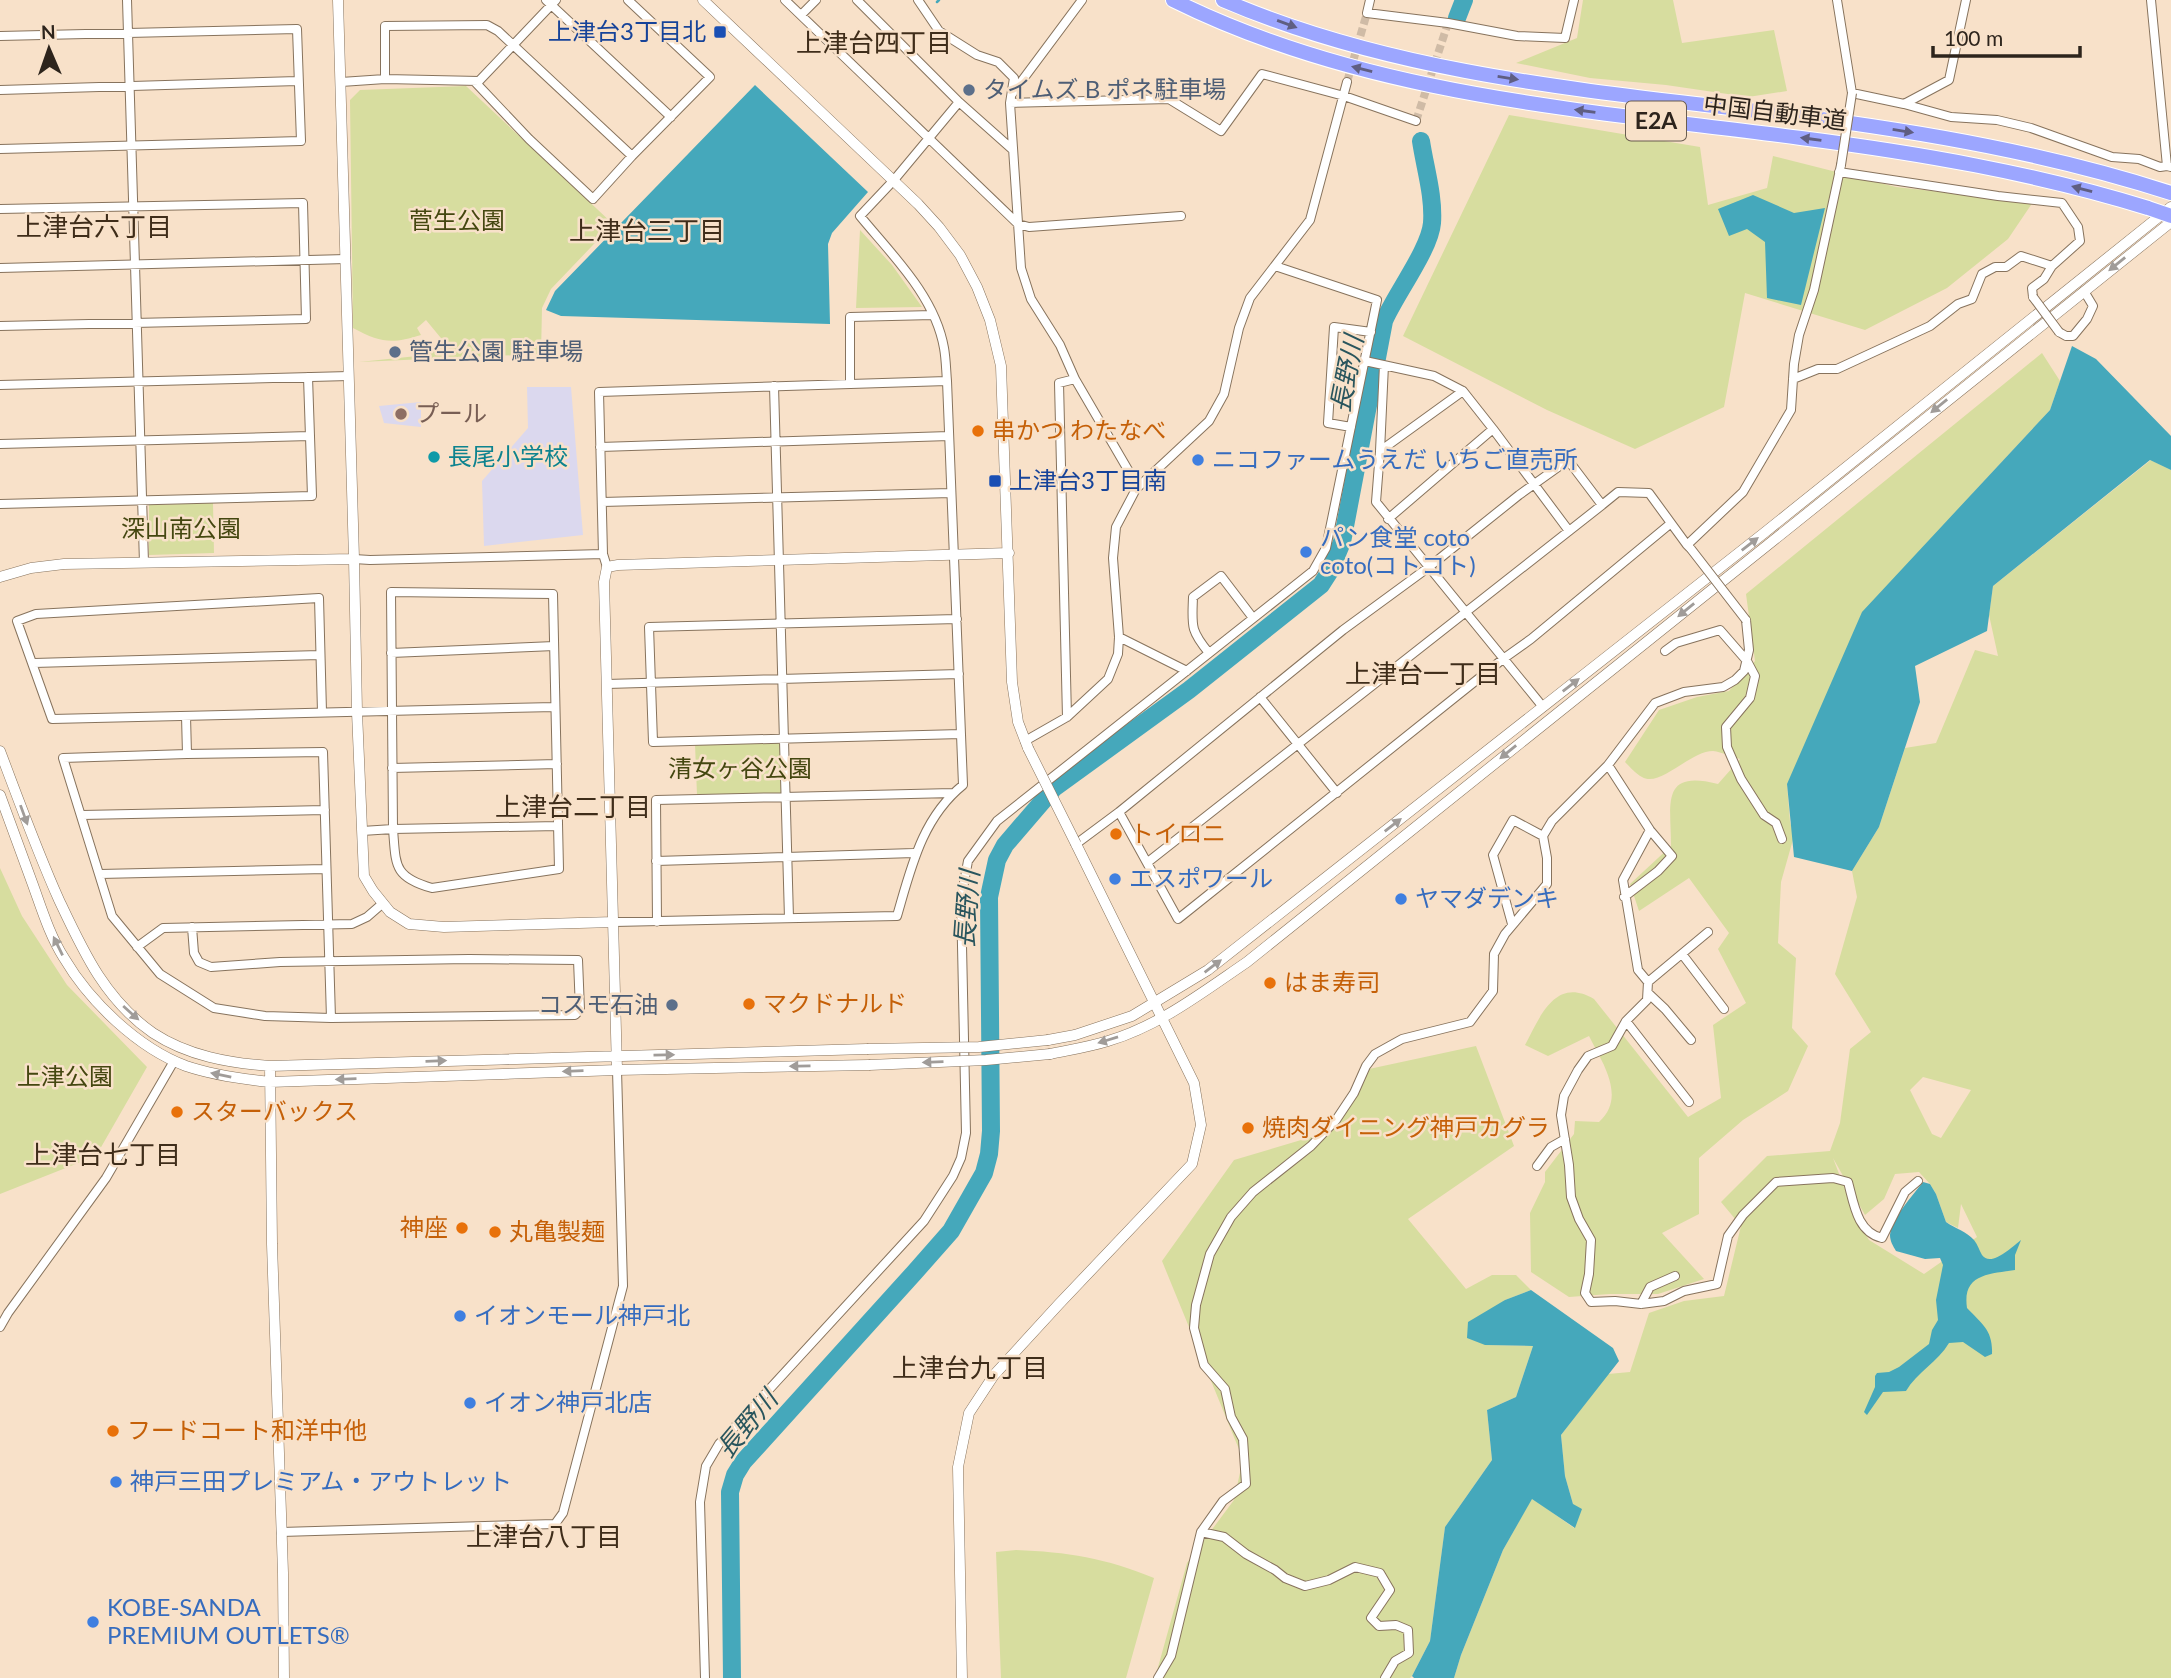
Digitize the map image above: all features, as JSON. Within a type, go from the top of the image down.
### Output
[{"type":"highway","name":"中国自動車道","points":[[1173,0],[1238,29],[1294,49],[1420,83],[1551,107],[1932,157],[2066,185],[2171,216]]},
{"type":"highway","name":"中国自動車道","points":[[1223,0],[1299,28],[1362,47],[1482,74],[1934,136],[2056,161],[2170,192]]},
{"type":"street","points":[[127,0],[144,563]]},
{"type":"street","points":[[338,0],[357,712],[364,876],[382,904],[409,924],[444,927],[897,916],[914,853],[953,793],[963,785],[947,381],[944,346],[933,315],[918,288],[860,216],[959,102]]},
{"type":"street","points":[[628,0],[710,77],[593,199],[529,139],[476,83],[551,2],[671,117]]},
{"type":"street","points":[[704,0],[929,214],[949,240],[977,287],[999,352],[1003,386],[1012,690],[1016,713],[1026,744],[1194,1083],[1201,1125],[1192,1164],[994,1376],[969,1413],[958,1467],[962,1678]]},
{"type":"street","points":[[785,0],[1018,224],[1029,227],[1181,216]]},
{"type":"street","points":[[801,15],[816,0]]},
{"type":"street","points":[[857,0],[959,102],[1013,150]]},
{"type":"street","points":[[918,0],[939,31],[977,55],[998,62],[1014,78],[1010,99],[1021,268],[1031,299],[1060,345],[1075,379],[1139,487]]},
{"type":"street","points":[[1010,99],[1082,0]]},
{"type":"street","points":[[1370,0],[1367,13],[1448,23],[1517,36],[1565,38],[1574,0]]},
{"type":"street","points":[[1689,547],[1743,492],[1791,410],[1799,335],[1814,290],[1840,168],[1852,93],[1838,0]]},
{"type":"street","points":[[1904,104],[1949,80],[1966,0]]},
{"type":"street","points":[[1852,93],[1951,117],[1997,120],[2031,128],[2112,157],[2139,159],[2160,167],[2169,167],[2151,0]]},
{"type":"street","points":[[385,79],[385,26],[487,24],[498,31],[632,156]]},
{"type":"street","points":[[0,36],[297,29],[302,141],[0,149]]},
{"type":"street","points":[[1010,99],[1169,99],[1221,131],[1262,74],[1344,96],[1416,121]]},
{"type":"street","points":[[341,82],[385,79],[479,81]]},
{"type":"street","points":[[0,90],[298,81]]},
{"type":"street","points":[[1026,744],[1067,717],[1108,679],[1118,654],[1119,637],[1113,558],[1116,527],[1139,487],[1209,421],[1224,394],[1239,328],[1250,298],[1310,220],[1347,82]]},
{"type":"street","points":[[1840,168],[1998,196],[2062,203],[2078,227],[2080,241],[2032,288],[2032,297],[2059,332],[2073,336],[2087,319],[2093,306],[2084,291]]},
{"type":"street","points":[[0,209],[303,203],[306,319],[0,326]]},
{"type":"street","points":[[0,751],[38,853],[84,955],[102,983],[153,1033],[188,1051],[229,1063],[270,1066],[979,1047],[1075,1035],[1132,1016],[1208,970],[2171,207]]},
{"type":"street","points":[[0,795],[44,916],[65,961],[102,1006],[131,1035],[174,1061],[216,1074],[270,1082],[617,1070],[869,1065],[986,1060],[1050,1054],[1109,1041],[1184,1005],[1247,962],[2171,222]]},
{"type":"street","points":[[1793,379],[1818,369],[1837,369],[1930,326],[1958,304],[1972,299],[1982,274],[1996,267],[2006,267],[2021,256],[2052,266]]},
{"type":"street","points":[[0,268],[345,259]]},
{"type":"street","points":[[705,1678],[700,1502],[706,1466],[719,1444],[925,1221],[961,1158],[966,1133],[961,899],[968,861],[997,821],[1313,570],[1326,548],[1377,300],[1275,266]]},
{"type":"street","points":[[850,384],[850,317],[933,315]]},
{"type":"street","points":[[1351,427],[1328,423],[1334,327],[1371,332]]},
{"type":"street","points":[[1365,361],[1434,376],[1463,391],[1569,531]]},
{"type":"street","points":[[1384,365],[1376,502],[1543,707]]},
{"type":"street","points":[[0,385],[349,376]]},
{"type":"street","points":[[0,504],[312,496],[308,377]]},
{"type":"street","points":[[1067,717],[1059,383],[1075,379]]},
{"type":"street","points":[[281,1532],[555,1524],[562,1513],[623,1286],[604,582],[607,567],[603,554],[598,392],[947,381]]},
{"type":"street","points":[[774,386],[789,918]]},
{"type":"street","points":[[1380,452],[1463,391]]},
{"type":"street","points":[[1388,520],[1493,429]]},
{"type":"street","points":[[0,444],[310,436]]},
{"type":"street","points":[[600,447],[949,436]]},
{"type":"street","points":[[1076,844],[1343,631],[1568,460],[1602,505]]},
{"type":"street","points":[[1148,862],[1618,492],[1649,493],[1670,524],[1746,620],[1749,650],[1744,671],[1723,687],[1684,692],[1655,703],[1608,765],[1552,821],[1543,836],[1547,858],[1547,884],[1512,923],[1493,954],[1493,991],[1470,1023],[1402,1039],[1375,1054],[1336,1120],[1311,1146],[1253,1192],[1224,1227],[1210,1254],[1200,1288],[1194,1328],[1204,1366],[1224,1389],[1231,1417],[1243,1439],[1246,1484],[1223,1501],[1201,1532],[1171,1656],[1158,1678]]},
{"type":"street","points":[[602,502],[951,493]]},
{"type":"street","points":[[1119,812],[1178,919],[1531,639],[1670,524]]},
{"type":"street","points":[[607,567],[1009,552]]},
{"type":"street","points":[[0,577],[16,571],[50,565],[354,559],[370,561],[603,554]]},
{"type":"street","points":[[1209,653],[1195,636],[1192,624],[1193,597],[1221,576],[1253,618]]},
{"type":"street","points":[[391,592],[553,594],[554,646],[559,869],[432,888],[412,882],[396,864],[393,829],[391,592]]},
{"type":"street","points":[[322,712],[319,598],[36,614],[17,621],[52,719],[555,707]]},
{"type":"street","points":[[957,619],[649,627],[653,741],[961,734]]},
{"type":"street","points":[[1665,651],[1676,643],[1720,630],[1748,661],[1755,676],[1750,698],[1726,727],[1727,747],[1741,779],[1764,816],[1776,823],[1782,839]]},
{"type":"street","points":[[1119,637],[1187,671]]},
{"type":"street","points":[[391,653],[554,646]]},
{"type":"street","points":[[34,663],[320,655]]},
{"type":"street","points":[[607,684],[959,674]]},
{"type":"street","points":[[1260,697],[1337,793]]},
{"type":"street","points":[[186,716],[187,754]]},
{"type":"street","points":[[192,927],[194,953],[199,962],[211,967],[280,962],[329,962],[469,959],[578,960],[580,1010],[575,1015],[331,1018],[265,1016],[215,1008],[160,974],[112,916],[63,758],[323,752],[327,869],[328,925],[329,962],[331,1018]]},
{"type":"street","points":[[392,768],[557,764]]},
{"type":"street","points":[[1608,765],[1650,830],[1672,856],[1624,897]]},
{"type":"street","points":[[657,922],[656,800],[953,793]]},
{"type":"street","points":[[82,815],[325,810]]},
{"type":"street","points":[[1512,923],[1493,855],[1513,820],[1543,836]]},
{"type":"street","points":[[362,831],[558,825]]},
{"type":"street","points":[[1650,830],[1623,880],[1638,970],[1648,982],[1647,1000],[1626,1021],[1612,1046],[1588,1056],[1568,1087],[1561,1115],[1571,1197],[1591,1240],[1585,1293],[1591,1302],[1641,1304],[1664,1301],[1684,1290],[1717,1284],[1728,1236],[1743,1215],[1776,1182],[1833,1178],[1848,1182],[1858,1218],[1867,1233],[1882,1238],[1905,1192],[1919,1181]]},
{"type":"street","points":[[656,861],[914,853]]},
{"type":"street","points":[[100,874],[327,869]]},
{"type":"street","points":[[137,947],[163,928],[352,924],[367,917],[382,904]]},
{"type":"street","points":[[1648,982],[1708,932]]},
{"type":"street","points":[[1682,954],[1724,1009]]},
{"type":"street","points":[[1648,993],[1691,1040]]},
{"type":"street","points":[[1626,1021],[1689,1102]]},
{"type":"street","points":[[0,1326],[106,1178],[174,1061]]},
{"type":"street","points":[[270,1066],[284,1678]]},
{"type":"street","points":[[1537,1167],[1551,1147],[1565,1139]]},
{"type":"street","points":[[1641,1304],[1650,1287],[1675,1276]]},
{"type":"street","points":[[1201,1532],[1224,1538],[1284,1578],[1306,1586],[1329,1580],[1355,1567],[1380,1573],[1390,1590],[1371,1618],[1380,1626],[1396,1625],[1408,1630],[1409,1653],[1395,1661],[1385,1678]]},
{"type":"shaded area","points":[[527,387],[571,387],[583,535],[484,546],[482,481],[528,428]]},
{"type":"shaded area","name":"プール","points":[[421,402],[421,427],[384,423],[379,406]]},
{"type":"green space","points":[[1583,0],[1673,0],[1682,43],[1774,30],[1787,91],[1748,97],[1666,85],[1590,78],[1516,63],[1577,38]]},
{"type":"green space","name":"菅生公園","points":[[466,86],[613,224],[551,289],[542,308],[541,354],[359,362],[427,355],[445,343],[426,320],[417,328],[421,335],[394,341],[371,337],[353,328],[350,100],[360,90]]},
{"type":"green space","points":[[1509,115],[1700,147],[1708,205],[1767,188],[1773,156],[1896,187],[2033,202],[2008,239],[1947,288],[1865,330],[1745,293],[1724,407],[1635,449],[1547,410],[1403,336]]},
{"type":"green space","points":[[860,230],[892,265],[922,307],[856,308]]},
{"type":"green space","points":[[2042,353],[2060,381],[2050,410],[1974,492],[1787,784],[1794,836],[1781,882],[1778,943],[1796,958],[1792,1028],[1808,1046],[1788,1091],[1743,1120],[1699,1158],[1699,1214],[1662,1233],[1704,1279],[1658,1294],[1569,1297],[1531,1272],[1530,1213],[1545,1182],[1545,1172],[1574,1134],[1575,1121],[1599,1122],[1607,1112],[1612,1091],[1605,1068],[1589,1036],[1548,1056],[1525,1045],[1543,1012],[1559,996],[1569,993],[1580,993],[1594,999],[1688,1117],[1721,1098],[1713,1025],[1746,1003],[1718,949],[1729,933],[1689,878],[1639,911],[1630,884],[1671,846],[1671,804],[1678,786],[1686,781],[1718,784],[1740,759],[1713,751],[1695,757],[1657,778],[1649,779],[1640,776],[1625,762],[1659,710],[1697,697],[1729,691],[1755,661],[1746,594]]},
{"type":"green space","points":[[2151,460],[2171,470],[2171,1678],[1454,1678],[1503,1550],[1532,1498],[1574,1528],[1573,1504],[1565,1476],[1561,1435],[1608,1374],[1630,1372],[1649,1313],[1684,1301],[1724,1296],[1741,1226],[1721,1202],[1767,1156],[1830,1151],[1840,1123],[1850,1049],[1871,1032],[1835,974],[1857,897],[1852,871],[1879,827],[1905,748],[1936,743],[1975,650],[1998,656],[1989,615],[1993,586]],"holes":[[[1923,1077],[1971,1090],[1941,1138],[1932,1134],[1910,1090]],[[1833,1158],[1865,1215],[1884,1199],[1895,1174],[1919,1172],[1936,1194],[1946,1222],[1958,1228],[1961,1204],[1977,1237],[1924,1274],[1869,1240],[1856,1218]]]},
{"type":"green space","name":"深山南公園","points":[[213,503],[214,553],[149,555],[149,505]]},
{"type":"green space","name":"清女ヶ谷公園","points":[[783,743],[783,794],[697,795],[695,744]]},
{"type":"green space","name":"上津公園","points":[[0,868],[22,916],[67,985],[147,1067],[96,1156],[0,1194]]},
{"type":"green space","points":[[1476,1046],[1514,1146],[1408,1219],[1466,1289],[1492,1275],[1516,1275],[1531,1290],[1505,1300],[1485,1345],[1533,1346],[1516,1397],[1487,1410],[1492,1460],[1445,1527],[1430,1641],[1410,1678],[1155,1678],[1187,1563],[1234,1500],[1243,1459],[1162,1261],[1234,1160],[1328,1132],[1369,1069]]},
{"type":"green space","points":[[1016,1550],[1086,1557],[1154,1578],[1126,1678],[1001,1678],[996,1552]]},
{"type":"water","points":[[755,85],[868,192],[832,233],[828,244],[830,324],[561,316],[546,310],[555,291]]},
{"type":"water","points":[[1753,195],[1794,213],[1825,208],[1801,305],[1767,298],[1765,242],[1747,229],[1729,236],[1718,209]]},
{"type":"water","points":[[2072,346],[2096,359],[2171,436],[2171,470],[2150,460],[1993,586],[1987,631],[1915,666],[1920,702],[1879,827],[1852,871],[1794,857],[1787,784],[1862,612],[2050,410]]},
{"type":"water","points":[[1923,1182],[1930,1184],[1936,1194],[1946,1222],[1971,1237],[1986,1258],[2002,1255],[2021,1240],[2015,1255],[2015,1270],[1979,1278],[1969,1288],[1967,1308],[1988,1333],[1992,1354],[1985,1357],[1963,1342],[1949,1343],[1906,1391],[1883,1392],[1867,1415],[1864,1412],[1875,1387],[1877,1373],[1889,1372],[1899,1367],[1929,1344],[1932,1330],[1938,1320],[1936,1300],[1943,1265],[1940,1258],[1925,1259],[1896,1251],[1890,1237],[1899,1214]]},
{"type":"water","points":[[1531,1290],[1613,1348],[1619,1361],[1561,1435],[1565,1476],[1573,1504],[1582,1509],[1575,1528],[1532,1499],[1503,1550],[1454,1678],[1414,1678],[1412,1676],[1430,1641],[1445,1527],[1492,1460],[1487,1410],[1516,1397],[1533,1346],[1485,1345],[1467,1338],[1468,1322],[1505,1300]]},
{"type":"waterway","name":"長野川","points":[[1457,18],[1464,0]]},
{"type":"waterway","name":"長野川","points":[[732,1678],[730,1492],[735,1475],[743,1462],[951,1231],[984,1173],[991,1131],[989,897],[997,860],[1005,845],[1054,788],[1189,690],[1321,585],[1330,571],[1342,542],[1384,321],[1430,234],[1432,203],[1421,141]]},
{"type":"tunnel","points":[[1347,82],[1367,13]]},
{"type":"tunnel","points":[[1416,121],[1448,23]]},
{"type":"place","name":"上津台3丁目北","points":[[720,32]]},
{"type":"place","name":"タイムズ B ポネ駐車場","points":[[969,90]]},
{"type":"place","name":"管生公園 駐車場","points":[[395,352]]},
{"type":"place","name":"プール","points":[[401,414]]},
{"type":"place","name":"串かつ わたなべ","points":[[978,431]]},
{"type":"place","name":"長尾小学校","points":[[434,457]]},
{"type":"place","name":"ニコファームうえだ いちご直売所","points":[[1198,460]]},
{"type":"place","name":"上津台3丁目南","points":[[995,481]]},
{"type":"place","name":"パン食堂 coto coto(コトコト)","points":[[1306,552]]},
{"type":"place","name":"トイロニ","points":[[1116,834]]},
{"type":"place","name":"エスポワール","points":[[1115,879]]},
{"type":"place","name":"ヤマダデンキ","points":[[1401,899]]},
{"type":"place","name":"はま寿司","points":[[1270,983]]},
{"type":"place","name":"マクドナルド","points":[[749,1004]]},
{"type":"place","name":"コスモ石油","points":[[672,1005]]},
{"type":"place","name":"スターバックス","points":[[177,1112]]},
{"type":"place","name":"焼肉ダイニング神戸カグラ","points":[[1248,1128]]},
{"type":"place","name":"神座","points":[[462,1228]]},
{"type":"place","name":"丸亀製麺","points":[[495,1232]]},
{"type":"place","name":"イオンモール神戸北","points":[[460,1316]]},
{"type":"place","name":"イオン神戸北店","points":[[470,1403]]},
{"type":"place","name":"フードコート和洋中他","points":[[113,1431]]},
{"type":"place","name":"神戸三田プレミアム・アウトレット","points":[[116,1482]]},
{"type":"place","name":"KOBE-SANDA PREMIUM OUTLETS®","points":[[93,1622]]},
{"type":"district","name":"上津台四丁目","points":[[874,43]]},
{"type":"district","name":"上津台六丁目","points":[[94,227]]},
{"type":"district","name":"上津台三丁目","points":[[647,231]]},
{"type":"district","name":"上津台一丁目","points":[[1423,674]]},
{"type":"district","name":"上津台二丁目","points":[[573,807]]},
{"type":"district","name":"上津台七丁目","points":[[103,1155]]},
{"type":"district","name":"上津台九丁目","points":[[970,1368]]},
{"type":"district","name":"上津台八丁目","points":[[544,1537]]}]
